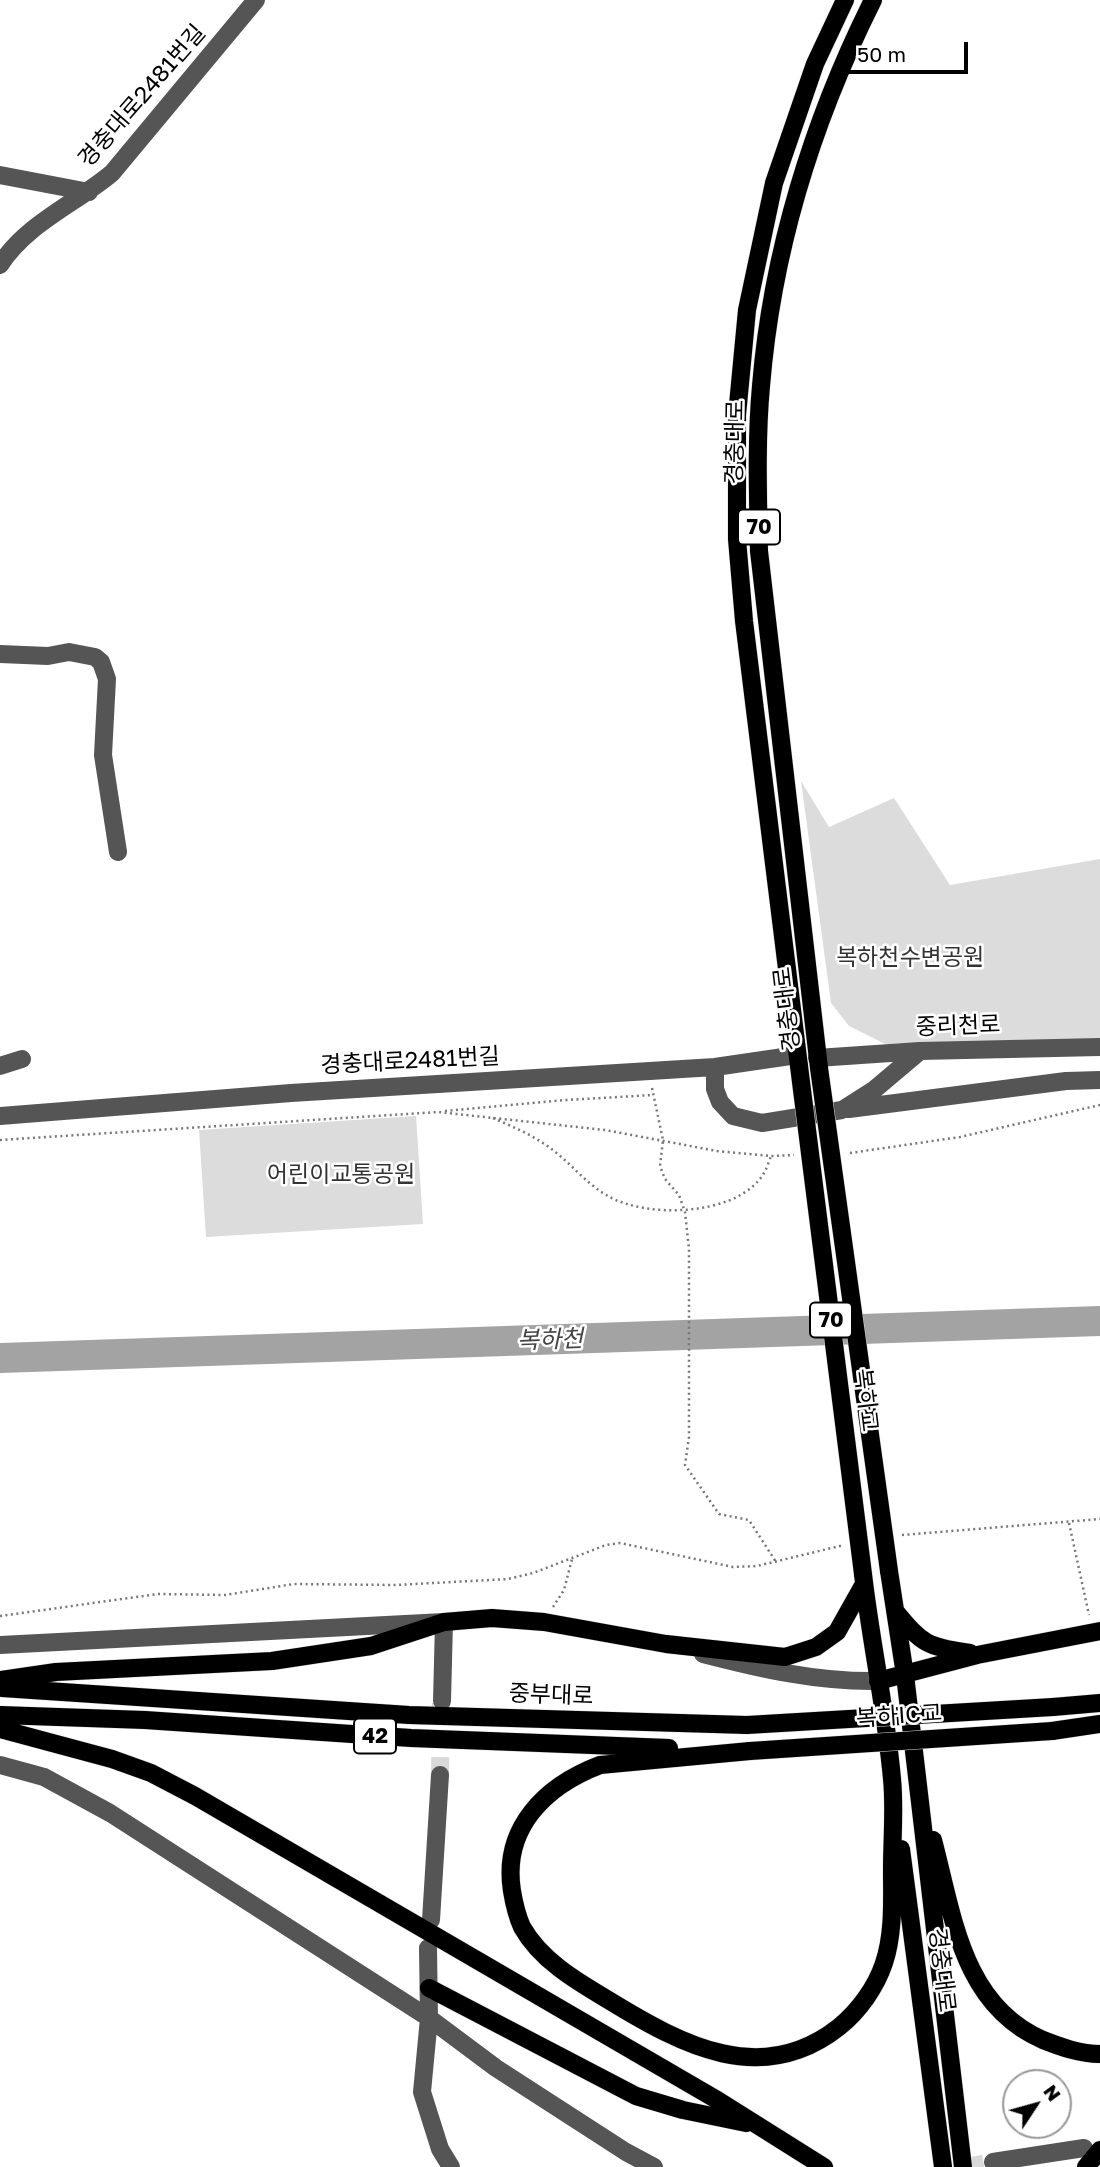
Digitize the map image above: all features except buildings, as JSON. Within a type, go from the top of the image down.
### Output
[{"type":"main road","name":"경충대로","points":[[798,1060],[744,621],[737,539],[737,415],[747,310],[774,183],[815,64],[845,0]]},
{"type":"main road","name":"경충대로","points":[[818,1063],[759,551],[761,386],[778,277],[797,197],[816,132],[873,0]]},
{"type":"main road","name":"복하교","points":[[798,1060],[863,1579],[892,1780]]},
{"type":"main road","name":"복하교","points":[[818,1063],[917,1776]]},
{"type":"main road","points":[[0,1680],[56,1672],[272,1661],[371,1646],[444,1622],[492,1618],[544,1622],[666,1644],[785,1657],[816,1647],[837,1632],[863,1579]]},
{"type":"main road","points":[[895,1610],[916,1637],[936,1648],[977,1654]]},
{"type":"main road","points":[[878,1681],[977,1654],[1096,1631]]},
{"type":"main road","name":"중부대로","points":[[0,1687],[410,1715],[747,1725],[1100,1703]]},
{"type":"main road","name":"42","points":[[0,1715],[145,1720],[411,1738],[750,1751]]},
{"type":"main road","name":"복하IC교","points":[[750,1751],[1052,1731],[1100,1724]]},
{"type":"main road","points":[[0,1729],[112,1759],[151,1773],[184,1790],[759,2126],[824,2167]]},
{"type":"main road","points":[[750,1751],[611,1764],[581,1772],[563,1782],[544,1798],[517,1836],[511,1856],[510,1880],[514,1905],[522,1926],[533,1943],[550,1960],[574,1979],[650,2026],[712,2052],[761,2058],[787,2054],[808,2046],[827,2036],[847,2020],[877,1981],[885,1962],[890,1936],[892,1780]]},
{"type":"main road","points":[[917,1776],[961,1947],[984,1992],[1002,2014],[1029,2034],[1061,2047],[1100,2054]]},
{"type":"main road","points":[[917,1776],[963,2167]]},
{"type":"main road","name":"경충대로","points":[[892,1780],[943,2167]]},
{"type":"main road","points":[[429,1988],[636,2096],[683,2110],[759,2126]]},
{"type":"main road","points":[[1086,2167],[1092,2149]]},
{"type":"street","name":"경충대로2481번길","points":[[0,265],[26,233],[89,192],[112,173],[256,0]]},
{"type":"street","name":"경충대로2481번길","points":[[0,175],[89,192]]},
{"type":"street","points":[[0,654],[48,656],[69,652],[95,657],[101,662],[107,679],[103,755],[118,852]]},
{"type":"street","name":"중리천로","points":[[818,1063],[920,1051],[1100,1047]]},
{"type":"street","points":[[842,1110],[875,1089],[920,1051]]},
{"type":"street","points":[[0,1066],[22,1059]]},
{"type":"street","name":"경충대로2481번길","points":[[0,1116],[291,1093],[798,1060]]},
{"type":"street","points":[[715,1067],[716,1096],[733,1116],[762,1123],[1066,1081],[1100,1080]]},
{"type":"street","name":"경충대로2481번길","points":[[0,1108],[27,1113]]},
{"type":"street","points":[[0,1645],[444,1622],[442,1700]]},
{"type":"street","points":[[666,1644],[774,1672],[812,1678],[878,1681]]},
{"type":"street","points":[[0,1765],[44,1777],[110,1813],[429,2018],[496,2068],[626,2152],[654,2167]]},
{"type":"street","points":[[430,1920],[440,1775]]},
{"type":"street","points":[[428,1948],[429,2018],[422,2092],[440,2149],[451,2167]]},
{"type":"street","points":[[993,2162],[1092,2149]]},
{"type":"path","points":[[0,1140],[438,1112],[653,1095],[663,1140],[660,1166],[665,1179],[679,1195],[689,1249],[689,1437],[685,1465],[719,1514],[750,1520],[776,1562]]},
{"type":"path","points":[[841,1154],[960,1137],[1100,1105]]},
{"type":"path","points":[[438,1112],[565,1124],[717,1151],[771,1156],[799,1155]]},
{"type":"path","points":[[490,1117],[523,1131],[551,1148],[607,1196],[635,1207],[684,1212],[712,1206],[740,1195],[760,1180],[771,1156]]},
{"type":"path","points":[[893,1536],[1100,1519]]},
{"type":"path","points":[[1069,1522],[1096,1631]]},
{"type":"path","points":[[0,1616],[158,1594],[225,1595],[294,1584],[384,1585],[508,1579],[533,1573],[606,1545],[620,1543],[733,1567],[776,1562],[855,1543]]},
{"type":"path","points":[[544,1622],[564,1590],[572,1559]]},
{"type":"green space","name":"복하천수변공원","points":[[801,781],[829,827],[894,798],[950,885],[1100,859],[1100,1040],[885,1044],[849,1026],[831,1003]]},
{"type":"green space","name":"어린이교통공원","points":[[416,1116],[423,1224],[206,1237],[199,1130]]},
{"type":"waterway","name":"복하천","points":[[0,1358],[1100,1321]]},
{"type":"tunnel","points":[[440,1775],[441,1702]]},
{"type":"tunnel","points":[[966,2167],[993,2162]]}]
